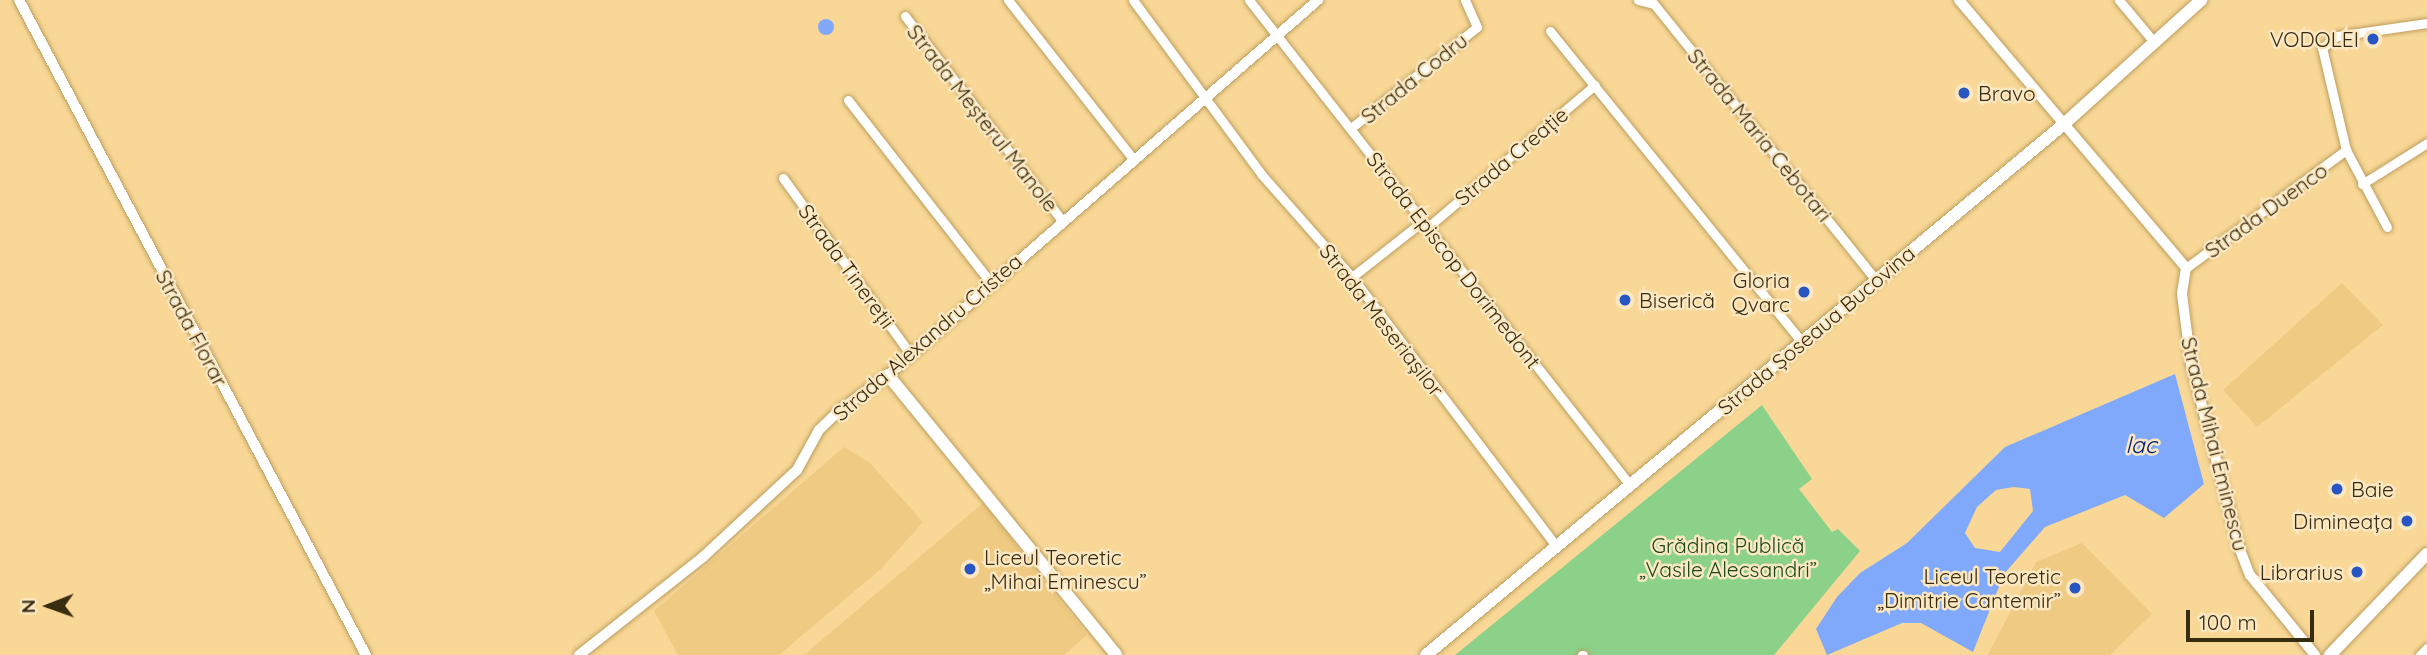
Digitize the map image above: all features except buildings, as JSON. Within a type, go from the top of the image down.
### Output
[{"type":"main road","name":"Strada Șoseaua Bucovina","points":[[1426,655],[2064,124],[2200,0]]},
{"type":"main road","points":[[888,375],[1116,655]]},
{"type":"main road","points":[[2330,655],[2427,554]]},
{"type":"street","name":"Strada Florar","points":[[19,0],[366,655]]},
{"type":"street","points":[[1008,0],[1134,160]]},
{"type":"street","name":"Strada Meseriașilor","points":[[1133,0],[1208,95],[1262,175],[1352,277],[1556,546]]},
{"type":"street","name":"Strada Episcop Dorimedont","points":[[1249,0],[1630,485]]},
{"type":"street","name":"Strada Alexandru Cristea","points":[[579,655],[703,557],[797,470],[819,430],[840,410],[888,375],[1061,219],[1134,160],[1318,0]]},
{"type":"street","name":"Strada Codru","points":[[1351,128],[1477,27],[1465,0]]},
{"type":"street","name":"Strada Maria Cebotari","points":[[1638,0],[1654,4],[1876,280]]},
{"type":"street","points":[[1959,0],[2186,268]]},
{"type":"street","points":[[2119,0],[2154,42]]},
{"type":"street","name":"Strada Meșterul Manole","points":[[905,16],[1061,219]]},
{"type":"street","points":[[2386,227],[2346,150],[2322,56],[2325,42],[2427,23]]},
{"type":"street","points":[[1550,31],[1803,343]]},
{"type":"street","name":"Strada Creație","points":[[1352,277],[1425,224],[1595,85]]},
{"type":"street","points":[[848,100],[992,284]]},
{"type":"street","points":[[2362,184],[2427,143]]},
{"type":"street","name":"Strada Duenco","points":[[2186,268],[2346,150]]},
{"type":"street","name":"Strada Tinereții","points":[[783,178],[911,355]]},
{"type":"street","name":"Strada Mihai Eminescu","points":[[2186,268],[2182,294],[2191,364],[2239,547],[2250,575],[2315,655]]},
{"type":"street","points":[[2420,655],[2427,648]]},
{"type":"shaded area","points":[[2342,283],[2383,325],[2257,427],[2223,390]]},
{"type":"shaded area","points":[[844,447],[870,463],[923,522],[882,568],[779,655],[678,655],[654,611]]},
{"type":"shaded area","name":"Liceul Teoretic „Mihai Eminescu”","points":[[983,503],[1087,635],[1064,655],[804,655]]},
{"type":"shaded area","name":"Liceul Teoretic „Dimitrie Cantemir”","points":[[2082,543],[2152,614],[2110,655],[1988,655],[2036,562]]},
{"type":"green space","name":"Grădina Publică „Vasile Alecsandri”","points":[[1762,405],[1812,479],[1799,489],[1832,532],[1838,529],[1860,551],[1774,655],[1455,655]]},
{"type":"water","points":[[823,19],[829,19],[834,27],[832,33],[823,35],[818,30],[818,24]]},
{"type":"water","name":"lac","points":[[2175,374],[2204,484],[2164,518],[2125,495],[2045,527],[2004,574],[1973,652],[1921,623],[1902,623],[1827,655],[1816,629],[1837,597],[1860,573],[1907,543],[2005,447]],"holes":[[[2014,487],[2030,489],[2033,511],[2000,552],[1975,548],[1965,533],[1977,507],[1996,490]]]},
{"type":"place","name":"VODOLEI","points":[[2373,39]]},
{"type":"place","name":"Bravo","points":[[1964,93]]},
{"type":"place","name":"Gloria Qvarc","points":[[1804,292]]},
{"type":"place","name":"Biserică","points":[[1625,300]]},
{"type":"place","name":"Baie","points":[[2337,489]]},
{"type":"place","name":"Dimineața","points":[[2407,521]]},
{"type":"place","name":"Liceul Teoretic „Mihai Eminescu”","points":[[970,569]]},
{"type":"place","name":"Librarius","points":[[2357,572]]},
{"type":"place","name":"Liceul Teoretic „Dimitrie Cantemir”","points":[[2075,588]]}]
